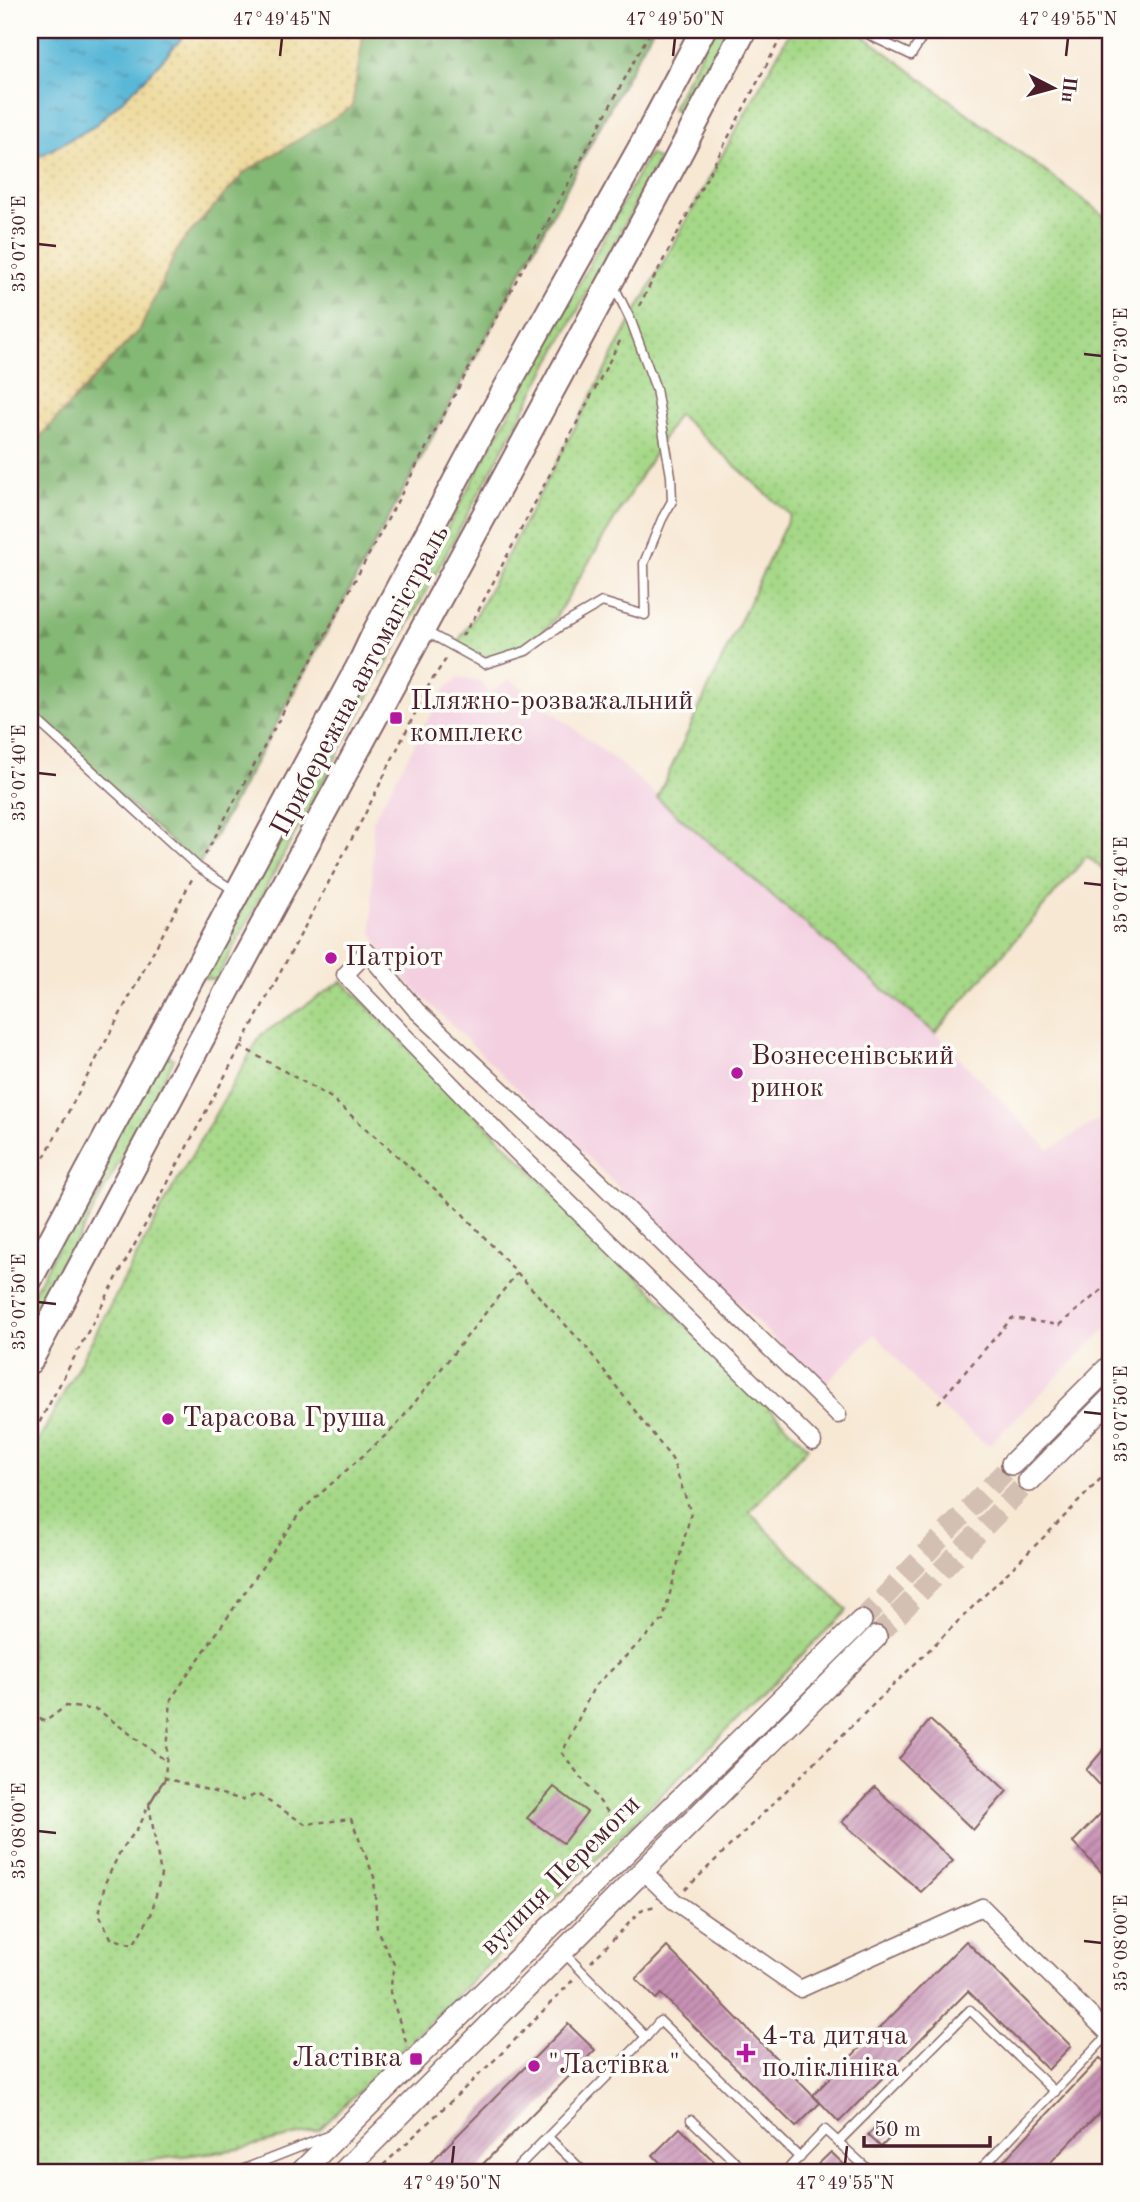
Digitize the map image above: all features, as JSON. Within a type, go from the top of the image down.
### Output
[{"type":"main road","name":"Прибережна автомагістраль","points":[[30,1279],[482,431],[703,30]]},
{"type":"main road","name":"Прибережна автомагістраль","points":[[30,1361],[744,30]]},
{"type":"main road","points":[[657,115],[658,132],[669,137],[695,125]]},
{"type":"main road","points":[[642,145],[652,141],[662,148],[672,168]]},
{"type":"main road","points":[[189,983],[190,995],[199,1003],[210,1006],[232,982]]},
{"type":"main road","points":[[156,1044],[169,1033],[179,1039],[188,1050],[182,1074]]},
{"type":"main road","points":[[1012,1464],[1110,1366]]},
{"type":"main road","points":[[1029,1481],[1110,1399]]},
{"type":"main road","name":"вулиця Перемоги","points":[[301,2172],[598,1880],[625,1842],[861,1621]]},
{"type":"main road","name":"вулиця Перемоги","points":[[343,2172],[876,1637]]},
{"type":"main road","points":[[625,1842],[621,1868],[625,1874],[632,1875],[643,1871]]},
{"type":"main road","points":[[598,1880],[610,1879],[614,1883],[617,1898]]},
{"type":"street","points":[[813,1442],[514,1149],[345,975],[367,952],[416,1010],[600,1182],[838,1415]]},
{"type":"street","points":[[643,1871],[674,1901],[800,1989],[982,1907],[1110,2035]]},
{"type":"lane","points":[[862,30],[911,55],[927,30]]},
{"type":"lane","points":[[423,630],[485,664],[526,651],[559,627],[602,602],[645,615],[644,563],[672,501],[671,489],[656,389],[631,321],[611,281]]},
{"type":"lane","points":[[30,714],[198,867],[237,893]]},
{"type":"lane","points":[[563,1952],[646,2037]]},
{"type":"lane","points":[[838,2142],[970,2010],[1055,2092]]},
{"type":"lane","points":[[513,2172],[660,2021],[800,2158]]},
{"type":"lane","points":[[978,2172],[1110,2035]]},
{"type":"lane","points":[[691,2120],[746,2172]]},
{"type":"lane","points":[[236,2172],[346,2127]]},
{"type":"lane","points":[[785,2172],[825,2130],[871,2172]]},
{"type":"lane","points":[[548,2137],[584,2172]]},
{"type":"path","points":[[30,1184],[198,867],[651,30]]},
{"type":"path","points":[[30,1440],[363,818],[430,683],[476,615],[785,30]]},
{"type":"path","points":[[240,1046],[330,1097],[460,1211],[586,1347],[672,1458],[691,1513],[663,1620],[594,1687],[562,1753],[625,1842]]},
{"type":"path","points":[[149,1804],[162,1875],[151,1915],[133,1945],[111,1938],[99,1915],[105,1883],[120,1852],[140,1825],[149,1804],[165,1778],[171,1699],[301,1511],[397,1426],[517,1273]]},
{"type":"path","points":[[938,1403],[1012,1318],[1059,1325],[1110,1283]]},
{"type":"path","points":[[674,1901],[1110,1469]]},
{"type":"path","points":[[30,1716],[46,1721],[66,1706],[99,1710],[166,1761]]},
{"type":"path","points":[[165,1778],[243,1800],[257,1794],[306,1824],[351,1819],[374,1877],[377,1930],[394,1964],[390,1992],[407,2044]]},
{"type":"path","points":[[376,2172],[505,2050]]},
{"type":"shaded area","name":"Вознесенівський ринок","points":[[459,677],[479,681],[490,693],[510,679],[623,766],[935,1033],[1049,1150],[1110,1112],[1110,1325],[988,1446],[936,1404],[875,1334],[823,1386],[387,962],[372,932],[373,820],[445,689]]},
{"type":"green space","points":[[364,30],[652,30],[198,867],[54,735],[30,707],[30,447],[140,329],[180,244],[245,172],[351,107]]},
{"type":"green space","points":[[713,30],[727,30],[683,116],[672,108]]},
{"type":"green space","points":[[791,30],[856,30],[1110,220],[1110,875],[1087,856],[935,1033],[657,798],[790,515],[678,414],[554,620],[526,651],[485,664],[455,646],[476,615],[631,321]]},
{"type":"green space","points":[[649,154],[659,160],[216,980],[204,978]]},
{"type":"green space","points":[[342,981],[808,1447],[749,1512],[847,1610],[319,2130],[239,2149],[95,2167],[92,2172],[30,2172],[30,1457],[170,1193],[261,1035]]},
{"type":"green space","points":[[161,1051],[174,1059],[30,1329],[30,1299]]},
{"type":"sand","points":[[189,30],[364,30],[352,107],[245,172],[180,244],[140,329],[30,447],[30,161],[93,127],[143,81]]},
{"type":"water","points":[[30,30],[189,30],[143,81],[93,127],[30,161]]},
{"type":"building","points":[[930,1720],[1007,1791],[973,1830],[899,1759]]},
{"type":"building","points":[[1110,1742],[1110,1796],[1086,1770]]},
{"type":"building","points":[[554,1787],[587,1812],[563,1843],[527,1818]]},
{"type":"building","points":[[875,1787],[953,1861],[921,1892],[842,1822]]},
{"type":"building","points":[[1110,1804],[1110,1865],[1103,1874],[1073,1842]]},
{"type":"building","points":[[966,1941],[1071,2046],[1048,2070],[968,1991],[839,2122],[813,2095]]},
{"type":"building","points":[[667,1947],[820,2103],[796,2127],[661,1994],[656,1999],[636,1979]]},
{"type":"building","points":[[568,2024],[595,2050],[475,2172],[421,2172]]},
{"type":"building","points":[[1100,2058],[1110,2067],[1110,2102],[1041,2172],[993,2172]]},
{"type":"building","points":[[881,2121],[894,2134],[881,2147],[868,2135]]},
{"type":"building","points":[[680,2128],[725,2172],[669,2172],[653,2155]]},
{"type":"building","points":[[831,2152],[852,2172],[810,2172]]},
{"type":"tunnel","points":[[861,1621],[1012,1464]]},
{"type":"tunnel","points":[[876,1637],[1029,1481]]},
{"type":"place","name":"Пляжно-розважальний комплекс","points":[[396,718]]},
{"type":"place","name":"Патріот","points":[[331,958]]},
{"type":"place","name":"Вознесенівський ринок","points":[[737,1073]]},
{"type":"place","name":"Тарасова Груша","points":[[168,1419]]},
{"type":"place","name":"4-та дитяча поліклініка","points":[[746,2053]]},
{"type":"place","name":"Ластівка","points":[[416,2059]]},
{"type":"place","name":"\"Ластівка\"","points":[[534,2066]]}]
